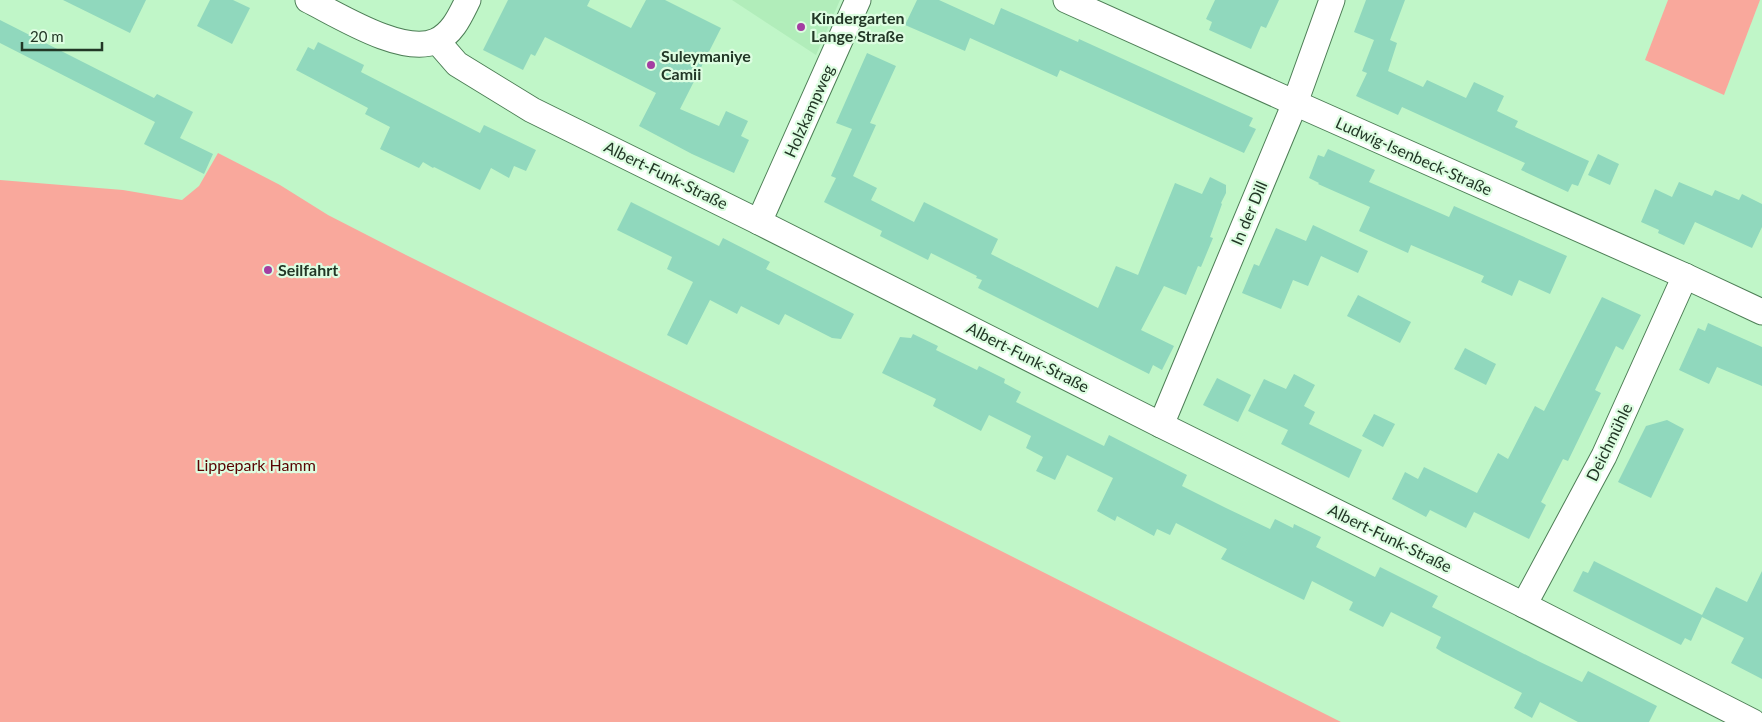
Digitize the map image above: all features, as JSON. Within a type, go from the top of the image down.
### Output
[{"type":"street","points":[[308,0],[387,39],[414,45],[425,45],[437,41],[448,33],[457,22],[468,0]]},
{"type":"street","name":"Holzkampweg","points":[[759,222],[858,0]]},
{"type":"street","name":"Ludwig-Isenbeck-Straße","points":[[1066,0],[1762,311]]},
{"type":"street","name":"In der Dill","points":[[1161,425],[1295,103],[1332,0]]},
{"type":"street","name":"Albert-Funk-Straße","points":[[437,41],[457,64],[532,110],[1524,605],[1753,722]]},
{"type":"street","name":"Deichmühle","points":[[1524,605],[1604,456],[1685,276]]},
{"type":"shaded area","name":"Kindergarten Lange Straße","points":[[732,0],[840,0],[816,55]]},
{"type":"green space","points":[[1668,0],[1760,0],[1724,95],[1645,60]]},
{"type":"green space","name":"Lippepark Hamm","points":[[218,153],[280,185],[328,215],[406,255],[830,465],[1341,722],[0,722],[0,180],[123,190],[182,200],[199,186]]},
{"type":"building","points":[[63,0],[146,0],[130,33]]},
{"type":"building","points":[[210,0],[233,0],[250,8],[232,44],[197,26]]},
{"type":"building","name":"Suleymaniye Camii","points":[[508,0],[590,0],[587,6],[631,28],[646,0],[665,0],[721,28],[680,109],[719,126],[726,111],[748,121],[741,136],[749,140],[734,173],[692,154],[639,126],[656,93],[545,37],[535,56],[531,54],[523,70],[483,50]]},
{"type":"building","points":[[917,0],[939,0],[994,25],[1001,8],[1078,42],[1079,39],[1253,118],[1249,126],[1256,129],[1244,153],[1060,70],[1057,77],[970,38],[965,51],[905,25]]},
{"type":"building","points":[[1215,0],[1279,0],[1266,28],[1261,26],[1251,49],[1209,30],[1212,22],[1206,19]]},
{"type":"building","points":[[1366,0],[1405,0],[1390,40],[1397,43],[1388,71],[1423,87],[1427,80],[1466,98],[1474,82],[1504,96],[1497,111],[1518,121],[1515,127],[1589,161],[1578,186],[1572,184],[1568,192],[1521,170],[1525,163],[1402,107],[1398,115],[1356,96],[1367,73],[1362,71],[1374,40],[1354,32]]},
{"type":"building","points":[[0,20],[154,98],[157,94],[193,112],[180,138],[213,154],[204,174],[144,144],[155,122],[0,43]]},
{"type":"building","points":[[318,42],[364,65],[361,72],[480,133],[484,125],[536,150],[526,171],[514,166],[509,178],[491,168],[480,190],[423,162],[419,168],[380,149],[390,127],[365,114],[368,108],[296,70],[308,47],[314,50]]},
{"type":"building","points":[[867,53],[896,66],[870,123],[876,125],[853,176],[877,188],[871,200],[914,222],[924,202],[998,239],[991,254],[1098,308],[1116,266],[1138,275],[1175,183],[1202,194],[1210,177],[1226,185],[1226,193],[1210,237],[1213,238],[1201,267],[1198,266],[1186,295],[1164,286],[1141,330],[1174,346],[1162,370],[1153,365],[1149,374],[978,288],[982,280],[976,278],[977,276],[931,253],[928,260],[880,236],[882,231],[824,202],[836,178],[831,176],[852,129],[836,123]]},
{"type":"building","points":[[1328,149],[1375,170],[1369,182],[1449,217],[1454,206],[1567,256],[1550,294],[1519,280],[1512,296],[1481,282],[1484,276],[1411,245],[1408,253],[1359,231],[1370,207],[1318,184],[1309,178],[1318,155],[1324,157]]},
{"type":"building","points":[[1598,154],[1619,164],[1610,185],[1588,175]]},
{"type":"building","points":[[1679,182],[1712,196],[1715,190],[1739,200],[1742,194],[1762,204],[1762,227],[1752,248],[1695,222],[1684,245],[1658,233],[1659,230],[1641,222],[1655,189],[1672,197]]},
{"type":"building","points":[[631,202],[719,246],[723,238],[770,262],[766,269],[854,314],[841,339],[832,338],[785,314],[779,325],[741,306],[737,314],[710,300],[687,345],[667,335],[693,282],[667,269],[672,257],[617,230]]},
{"type":"building","points":[[1313,225],[1368,251],[1358,273],[1321,256],[1308,286],[1293,280],[1281,309],[1242,293],[1254,264],[1259,266],[1276,228],[1306,241]]},
{"type":"building","points":[[1358,295],[1411,322],[1400,343],[1347,316]]},
{"type":"building","points":[[1602,297],[1641,315],[1623,350],[1616,346],[1595,390],[1601,393],[1568,461],[1563,459],[1541,502],[1546,505],[1529,539],[1474,512],[1466,528],[1430,510],[1426,517],[1392,499],[1405,472],[1418,479],[1424,467],[1477,493],[1498,453],[1508,459],[1535,406],[1544,411]]},
{"type":"building","points":[[1708,323],[1762,347],[1762,386],[1717,367],[1709,384],[1679,370],[1698,328],[1705,331]]},
{"type":"building","points":[[913,334],[938,346],[936,350],[977,370],[979,366],[1005,379],[1004,383],[1021,392],[1016,402],[1104,446],[1109,435],[1187,475],[1182,486],[1226,508],[1270,529],[1275,519],[1293,528],[1294,524],[1321,537],[1316,547],[1375,577],[1380,567],[1438,596],[1432,607],[1538,661],[1582,682],[1588,671],[1657,706],[1649,722],[1578,722],[1540,702],[1532,718],[1514,708],[1522,693],[1442,652],[1436,648],[1441,637],[1391,612],[1383,627],[1349,610],[1353,602],[1312,581],[1304,600],[1221,559],[1227,549],[1176,523],[1170,535],[1157,529],[1154,536],[1117,516],[1115,521],[1097,511],[1113,478],[1067,455],[1055,480],[1036,471],[1043,457],[1026,448],[1031,436],[989,415],[981,431],[933,406],[936,399],[882,373],[900,337],[911,338]]},
{"type":"building","points":[[1465,348],[1496,364],[1486,385],[1454,369]]},
{"type":"building","points":[[1294,374],[1315,385],[1304,406],[1315,412],[1309,424],[1362,450],[1349,478],[1281,444],[1288,430],[1248,411],[1264,379],[1286,389]]},
{"type":"building","points":[[1217,378],[1251,395],[1238,422],[1203,405]]},
{"type":"building","points":[[1374,414],[1395,424],[1383,447],[1362,436]]},
{"type":"building","points":[[1667,420],[1684,429],[1651,498],[1618,482],[1646,426]]},
{"type":"building","points":[[1594,561],[1702,615],[1716,587],[1747,602],[1762,571],[1762,679],[1731,663],[1744,638],[1702,617],[1691,641],[1685,638],[1681,645],[1573,591],[1583,571],[1588,573]]},
{"type":"place","name":"Kindergarten Lange Straße","points":[[801,27]]},
{"type":"place","name":"Suleymaniye Camii","points":[[651,65]]},
{"type":"place","name":"Seilfahrt","points":[[268,270]]}]
